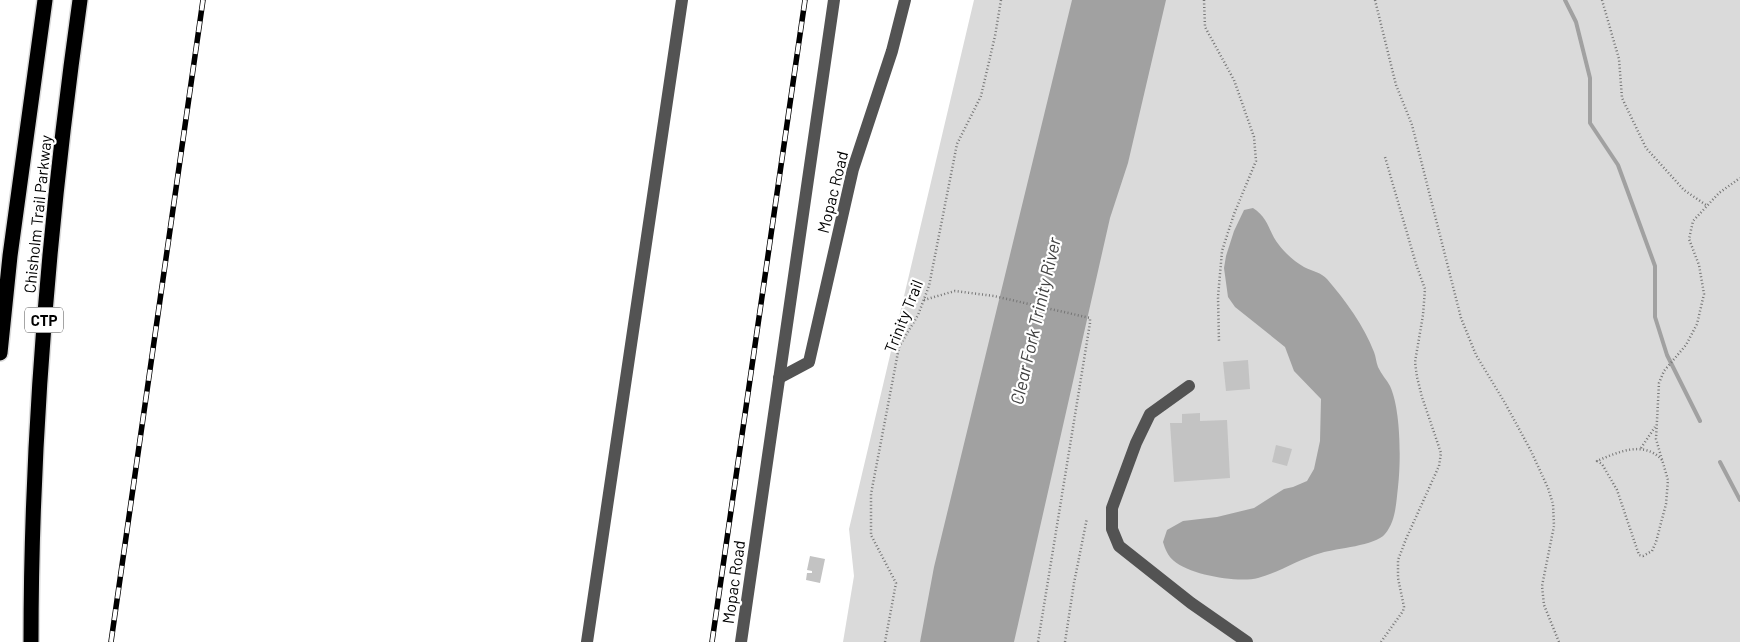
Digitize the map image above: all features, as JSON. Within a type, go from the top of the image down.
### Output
[{"type":"highway","name":"Chisholm Trail Parkway","points":[[0,353],[10,256],[45,0]]},
{"type":"highway","name":"Chisholm Trail Parkway","points":[[31,642],[33,534],[44,317],[56,187],[80,0]]},
{"type":"lane","points":[[587,642],[682,0]]},
{"type":"lane","name":"Mopac Road","points":[[741,642],[834,0]]},
{"type":"lane","name":"Mopac Road","points":[[779,378],[809,362],[853,169],[899,27],[905,0]]},
{"type":"lane","points":[[1189,386],[1150,414],[1136,443],[1112,508],[1112,529],[1119,546],[1191,603],[1248,642]]},
{"type":"path","name":"Trinity Trail","points":[[885,642],[896,583],[871,534],[871,494],[899,347],[918,315],[929,286],[957,144],[981,96],[1001,0]]},
{"type":"path","points":[[1204,0],[1205,27],[1234,80],[1254,137],[1256,161],[1234,214],[1222,251],[1218,297],[1219,342]]},
{"type":"path","points":[[1376,0],[1396,85],[1412,125],[1461,318],[1476,355],[1531,450],[1548,488],[1554,526],[1542,586],[1542,596],[1559,642]]},
{"type":"path","points":[[1602,0],[1619,59],[1622,98],[1646,148],[1684,190],[1706,206]]},
{"type":"path","points":[[1381,642],[1403,611],[1404,607],[1398,578],[1398,560],[1439,466],[1442,453],[1422,397],[1415,362],[1423,315],[1425,289],[1385,157]]},
{"type":"path","points":[[1662,460],[1654,451],[1641,448],[1597,461],[1602,464],[1618,490],[1636,547],[1639,554],[1643,556],[1652,551],[1656,542],[1666,504],[1668,480],[1656,439],[1659,383],[1664,371],[1686,346],[1697,324],[1704,294],[1699,265],[1690,239],[1693,221],[1719,193],[1740,178]]},
{"type":"path","points":[[923,301],[955,291],[994,296],[1090,318],[1038,642]]},
{"type":"path","points":[[1641,448],[1657,424]]},
{"type":"path","points":[[1065,642],[1087,518]]},
{"type":"shaded area","points":[[974,0],[1740,0],[1740,642],[843,642],[854,576],[849,529]]},
{"type":"water","name":"Clear Fork Trinity River","points":[[1072,0],[1166,0],[1128,163],[1110,218],[1014,642],[920,642],[934,567]]},
{"type":"water","points":[[1253,208],[1266,221],[1284,251],[1301,265],[1325,277],[1360,323],[1370,342],[1378,367],[1394,396],[1398,422],[1400,464],[1395,512],[1389,529],[1380,538],[1365,544],[1328,551],[1258,578],[1227,579],[1202,574],[1181,566],[1174,561],[1163,542],[1167,530],[1183,521],[1217,517],[1254,508],[1284,489],[1307,481],[1314,469],[1320,441],[1321,399],[1294,371],[1285,347],[1235,307],[1228,297],[1224,268],[1226,256],[1234,231],[1244,210]]},
{"type":"building","points":[[1248,360],[1250,389],[1226,391],[1223,362]]},
{"type":"building","points":[[1200,413],[1200,421],[1227,420],[1230,478],[1174,482],[1170,423],[1182,423],[1182,414]]},
{"type":"building","points":[[1276,445],[1292,449],[1287,466],[1272,462]]},
{"type":"building","points":[[810,556],[825,559],[820,583],[806,580],[807,573],[812,573],[812,571],[807,570]]},
{"type":"waterway","points":[[1565,0],[1576,22],[1590,78],[1590,123],[1618,165],[1655,266],[1655,317],[1667,355],[1700,421]]},
{"type":"waterway","points":[[1720,462],[1740,500]]},
{"type":"railway","points":[[111,642],[203,0]]},
{"type":"railway","points":[[712,642],[805,0]]}]
